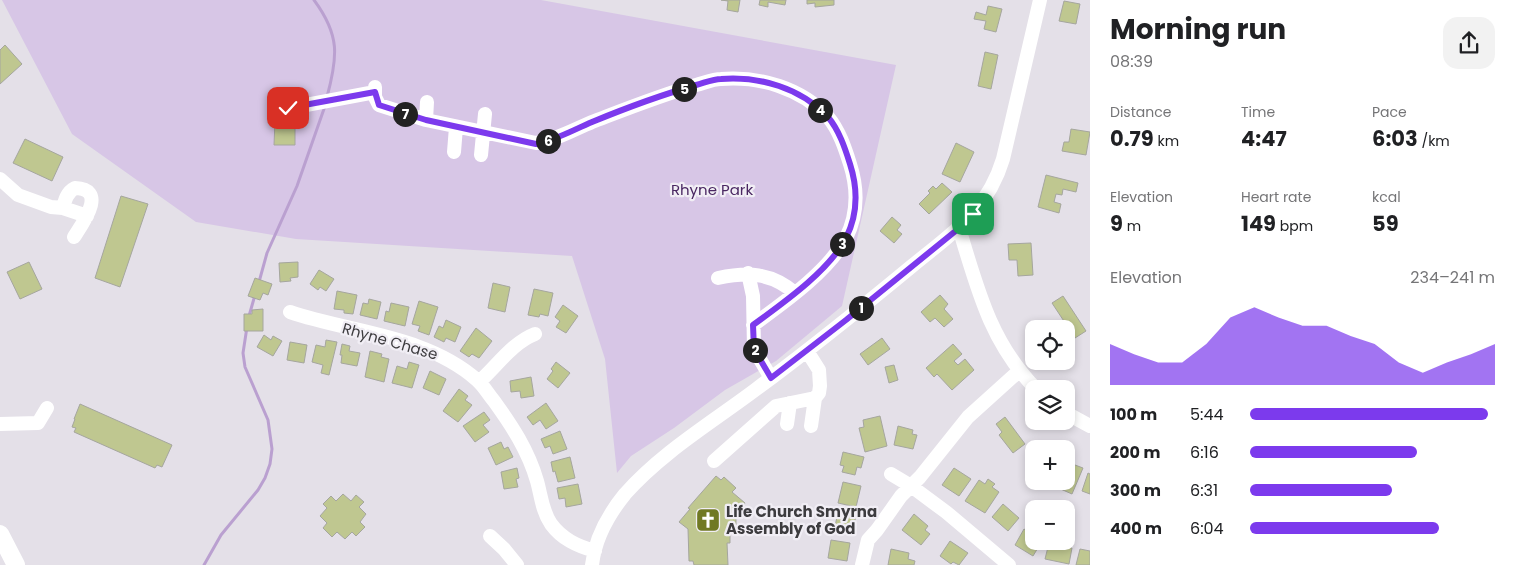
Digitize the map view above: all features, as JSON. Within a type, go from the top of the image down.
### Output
[{"type":"main road","points":[[1,539],[16,565]]},
{"type":"street","points":[[592,565],[607,519],[633,486],[678,446],[807,351],[958,229],[985,199],[1000,169],[1040,0]]},
{"type":"street","points":[[276,108],[297,107],[375,90],[379,105],[426,120],[536,144],[550,141],[592,122],[675,91],[720,79],[748,79],[776,84],[807,98],[829,118],[843,142],[855,178],[857,203],[852,226],[839,250],[830,261],[795,293],[753,325]]},
{"type":"street","points":[[426,120],[427,102]]},
{"type":"street","points":[[482,155],[485,114]]},
{"type":"street","points":[[454,152],[456,127]]},
{"type":"street","points":[[0,179],[18,195],[51,207],[64,208],[88,216]]},
{"type":"street","points":[[64,208],[67,196],[71,190],[79,188],[86,191],[92,197],[88,216],[74,236]]},
{"type":"street","points":[[958,229],[979,296],[990,322],[1019,371],[1028,380]]},
{"type":"street","points":[[718,278],[748,273],[759,275],[778,282],[795,293]]},
{"type":"street","points":[[748,273],[753,296],[754,349],[771,378]]},
{"type":"street","name":"Rhyne Chase","points":[[290,312],[317,321],[418,347],[444,357],[479,382],[522,442],[537,480],[548,519],[562,536],[595,551]]},
{"type":"street","points":[[479,382],[527,337],[536,334]]},
{"type":"street","points":[[807,351],[819,370],[819,393],[815,398],[811,426]]},
{"type":"street","points":[[862,565],[868,540],[878,530],[901,496],[931,463],[968,417],[1019,371]]},
{"type":"street","points":[[714,462],[776,406],[815,398]]},
{"type":"street","points":[[788,424],[790,403]]},
{"type":"street","points":[[0,424],[38,423],[47,408]]},
{"type":"street","points":[[1075,418],[1090,426]]},
{"type":"street","points":[[891,474],[911,486],[966,528],[1009,565]]},
{"type":"street","points":[[490,536],[504,549],[512,563]]},
{"type":"green space","name":"Rhyne Park","points":[[2,0],[541,0],[896,65],[842,306],[776,361],[725,390],[674,428],[631,456],[617,473],[605,359],[572,256],[296,239],[196,222],[72,134]]},
{"type":"building","points":[[721,0],[740,0],[738,12],[727,10],[728,1]]},
{"type":"building","points":[[760,0],[786,0],[785,5],[768,2],[768,7],[759,5]]},
{"type":"building","points":[[807,0],[834,0],[834,5],[815,7],[815,3],[807,4]]},
{"type":"building","points":[[1064,1],[1080,4],[1076,24],[1059,21]]},
{"type":"building","points":[[988,6],[1002,9],[996,32],[984,29],[986,21],[974,19],[976,12],[986,15]]},
{"type":"building","points":[[5,45],[22,64],[0,84],[0,50]]},
{"type":"building","points":[[985,52],[998,55],[991,89],[978,86]]},
{"type":"building","points":[[275,121],[295,121],[295,145],[274,145]]},
{"type":"building","points":[[1071,129],[1090,132],[1086,155],[1062,151],[1064,142],[1069,142]]},
{"type":"building","points":[[25,139],[63,157],[52,181],[13,163]]},
{"type":"building","points":[[956,143],[974,152],[960,182],[942,174]]},
{"type":"building","points":[[1046,175],[1078,183],[1076,192],[1063,189],[1062,195],[1056,194],[1054,202],[1061,204],[1059,213],[1038,207]]},
{"type":"building","points":[[942,183],[952,192],[929,214],[919,204],[930,193],[928,191],[933,186],[936,189]]},
{"type":"building","points":[[121,196],[148,204],[120,287],[95,278]]},
{"type":"building","points":[[892,217],[901,225],[897,230],[902,234],[894,243],[880,231]]},
{"type":"building","points":[[1031,243],[1033,275],[1018,276],[1017,260],[1009,260],[1008,244]]},
{"type":"building","points":[[29,262],[42,289],[20,299],[7,272]]},
{"type":"building","points":[[298,262],[298,277],[290,278],[291,281],[280,282],[279,263]]},
{"type":"building","points":[[319,270],[334,279],[326,291],[320,287],[318,290],[310,284]]},
{"type":"building","points":[[255,278],[272,284],[268,295],[263,293],[260,300],[248,296]]},
{"type":"building","points":[[493,283],[510,287],[505,312],[488,308]]},
{"type":"building","points":[[534,289],[553,293],[548,316],[540,314],[539,317],[528,315]]},
{"type":"building","points":[[337,291],[357,295],[353,314],[344,313],[344,310],[334,309]]},
{"type":"building","points":[[940,295],[948,304],[944,309],[953,319],[944,327],[935,318],[930,322],[921,312]]},
{"type":"building","points":[[1063,296],[1086,331],[1075,338],[1075,320],[1063,320],[1052,303]]},
{"type":"building","points":[[369,299],[381,302],[377,319],[360,315],[363,303],[368,304]]},
{"type":"building","points":[[419,301],[438,307],[429,335],[418,331],[420,326],[412,324]]},
{"type":"building","points":[[391,303],[409,307],[405,326],[384,321],[386,311],[389,312]]},
{"type":"building","points":[[563,305],[578,316],[566,333],[556,327],[560,321],[555,317]]},
{"type":"building","points":[[263,309],[263,331],[244,331],[244,314],[252,314],[252,310]]},
{"type":"building","points":[[446,320],[461,327],[455,342],[446,338],[444,342],[434,337],[439,326],[443,328]]},
{"type":"building","points":[[476,328],[492,341],[479,358],[472,354],[469,357],[460,351]]},
{"type":"building","points":[[264,335],[271,340],[273,336],[282,341],[273,356],[257,347]]},
{"type":"building","points":[[882,338],[890,349],[868,365],[860,354]]},
{"type":"building","points":[[326,340],[337,342],[329,375],[321,373],[323,365],[312,362],[316,345],[325,347]]},
{"type":"building","points":[[290,342],[307,345],[304,363],[287,360]]},
{"type":"building","points":[[342,344],[350,346],[349,351],[360,353],[357,366],[341,363]]},
{"type":"building","points":[[953,344],[962,354],[954,361],[958,365],[965,359],[974,370],[952,390],[937,374],[934,377],[926,368]]},
{"type":"building","points":[[370,351],[382,354],[381,357],[389,359],[384,382],[365,377]]},
{"type":"building","points":[[409,362],[419,365],[412,388],[392,383],[397,366],[407,369]]},
{"type":"building","points":[[556,362],[570,373],[558,388],[547,379],[553,371],[551,369]]},
{"type":"building","points":[[894,365],[898,380],[889,383],[885,367]]},
{"type":"building","points":[[430,371],[446,379],[439,395],[423,388]]},
{"type":"building","points":[[531,377],[534,396],[521,398],[520,391],[511,392],[510,381]]},
{"type":"building","points":[[459,389],[468,396],[465,400],[472,405],[458,422],[443,411]]},
{"type":"building","points":[[546,403],[558,421],[546,429],[540,420],[533,425],[527,417]]},
{"type":"building","points":[[80,404],[172,445],[162,467],[157,465],[155,468],[74,432],[76,428],[72,427]]},
{"type":"building","points":[[484,412],[490,420],[483,425],[489,432],[475,442],[463,426]]},
{"type":"building","points":[[880,416],[887,446],[865,452],[859,428],[864,427],[863,420]]},
{"type":"building","points":[[1005,417],[1025,444],[1013,453],[999,435],[1002,432],[996,424]]},
{"type":"building","points":[[898,426],[913,430],[912,434],[917,435],[913,449],[894,445]]},
{"type":"building","points":[[560,431],[567,449],[553,454],[550,446],[545,448],[541,439]]},
{"type":"building","points":[[501,442],[504,449],[508,447],[513,457],[496,465],[488,448]]},
{"type":"building","points":[[843,452],[864,457],[861,468],[857,467],[855,475],[842,472],[844,466],[840,465]]},
{"type":"building","points":[[570,457],[575,478],[558,482],[551,462]]},
{"type":"building","points":[[1075,465],[1083,468],[1075,487]]},
{"type":"building","points":[[517,468],[519,478],[516,479],[518,487],[504,489],[501,472]]},
{"type":"building","points":[[954,468],[971,479],[959,496],[942,485]]},
{"type":"building","points":[[1088,473],[1090,474],[1090,494],[1082,491]]},
{"type":"building","name":"Life Church Smyrna Assembly of God","points":[[716,476],[721,480],[724,477],[736,488],[732,492],[745,503],[743,506],[745,507],[736,519],[736,533],[730,533],[730,543],[727,543],[728,565],[694,565],[693,561],[689,561],[688,529],[679,522],[690,509],[688,508]]},
{"type":"building","points":[[988,479],[995,484],[992,487],[999,492],[985,513],[965,501],[979,480],[985,484]]},
{"type":"building","points":[[843,482],[861,486],[856,507],[838,503]]},
{"type":"building","points":[[578,484],[582,504],[566,507],[565,498],[559,499],[557,488]]},
{"type":"building","points":[[1063,490],[1074,490],[1072,494]]},
{"type":"building","points":[[343,494],[351,501],[356,495],[364,502],[359,507],[366,514],[360,522],[365,527],[356,536],[352,532],[345,539],[337,532],[332,537],[323,528],[327,523],[320,516],[327,508],[323,504],[331,496],[336,501]]},
{"type":"building","points":[[1003,504],[1019,518],[1008,531],[992,517]]},
{"type":"building","points":[[838,512],[856,515],[852,535],[834,531]]},
{"type":"building","points":[[914,514],[928,526],[925,530],[930,534],[921,545],[902,530]]},
{"type":"building","points":[[1024,529],[1025,550],[1037,550],[1033,556],[1015,545]]},
{"type":"building","points":[[831,540],[850,543],[847,561],[828,558]]},
{"type":"building","points":[[950,541],[968,553],[959,565],[953,562],[951,564],[940,556]]},
{"type":"building","points":[[891,549],[909,553],[908,559],[915,561],[914,565],[888,565]]},
{"type":"building","points":[[1080,549],[1090,551],[1090,565],[1076,565]]},
{"type":"building","points":[[1047,550],[1072,550],[1069,564],[1045,559]]},
{"type":"waterway","points":[[314,0],[329,24],[334,46],[335,58],[327,97]]},
{"type":"waterway","points":[[259,282],[267,253],[297,186],[325,106]]},
{"type":"waterway","points":[[249,316],[255,295]]},
{"type":"waterway","points":[[204,565],[221,535],[258,490],[270,464],[272,449],[268,420],[245,367],[243,353],[247,327]]},
{"type":"place","name":"Life Church Smyrna Assembly of God","points":[[708,520]]},
{"type":"route","points":[[288,108],[375,92],[379,105],[450,126],[536,144],[550,141],[592,122],[675,91],[720,79],[748,79],[776,84],[807,98],[829,118],[843,142],[855,178],[857,203],[852,226],[839,250],[830,261],[795,293],[753,325],[754,349],[771,378],[846,320],[958,229],[973,214]]}]
